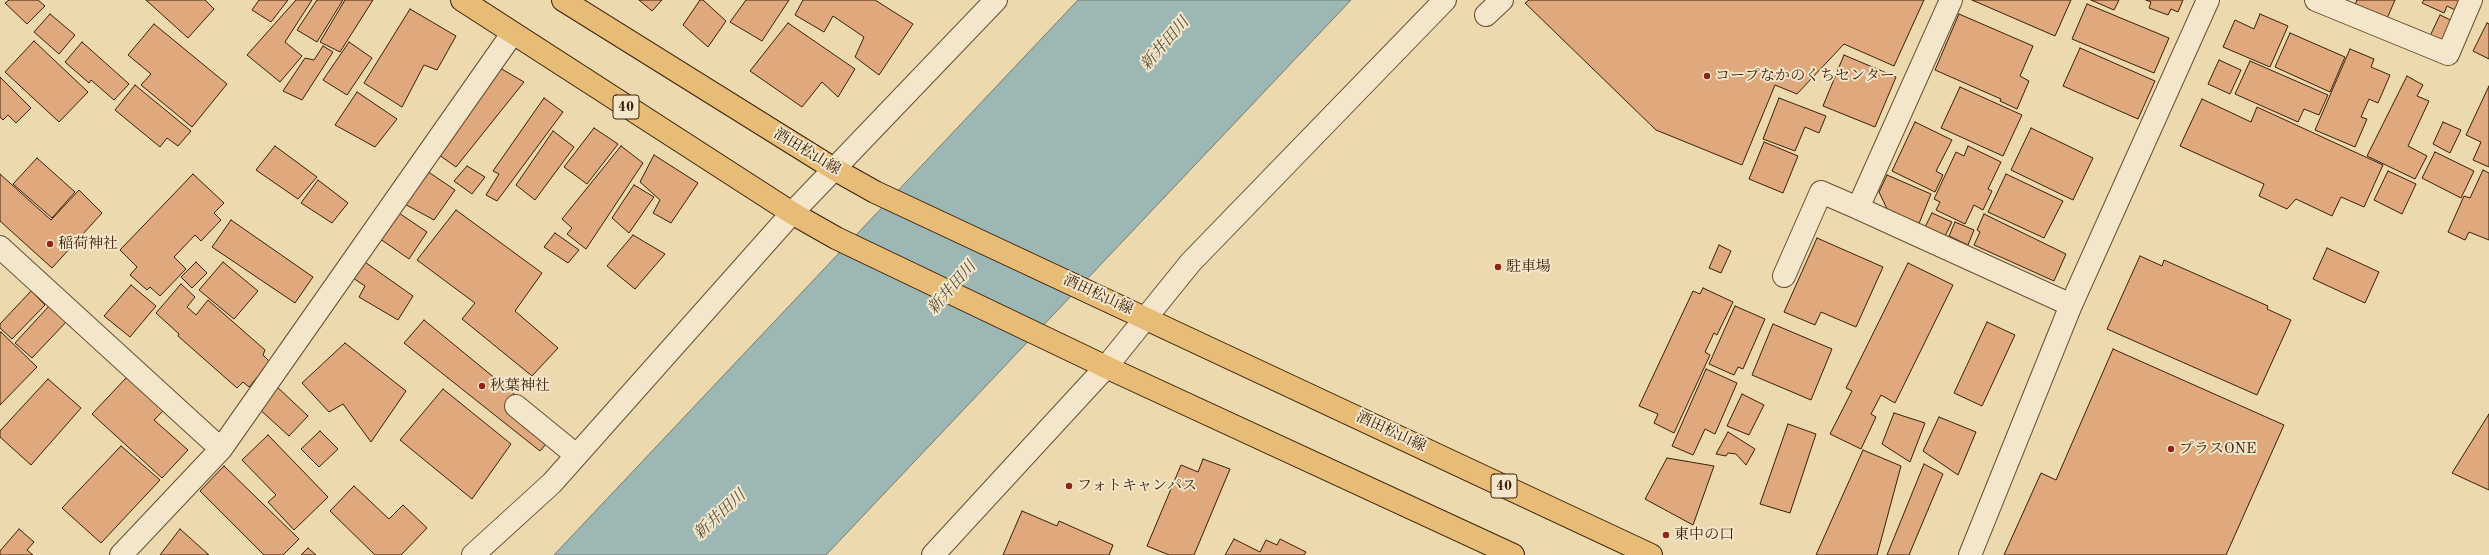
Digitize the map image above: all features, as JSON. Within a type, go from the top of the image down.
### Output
[{"type":"main road","name":"40","points":[[462,0],[512,34],[792,213],[836,238],[1061,344],[1106,367],[1513,555]]},
{"type":"main road","name":"酒田松山線","points":[[563,0],[834,169],[875,192],[1103,297],[1651,555]]},
{"type":"street","points":[[473,555],[552,483],[792,213],[996,0]]},
{"type":"street","points":[[933,555],[1106,367],[1191,262],[1445,0]]},
{"type":"street","points":[[1486,15],[1502,0]]},
{"type":"street","points":[[1858,208],[1951,0]]},
{"type":"street","points":[[1970,555],[2071,304],[2208,0]]},
{"type":"street","points":[[2316,0],[2448,54],[2471,0]]},
{"type":"street","points":[[121,555],[221,449],[512,34]]},
{"type":"street","points":[[1784,276],[1821,192],[2071,304]]},
{"type":"street","points":[[0,247],[221,449]]},
{"type":"street","points":[[516,406],[576,455]]},
{"type":"water","name":"新井田川","points":[[1078,0],[1351,0],[826,555],[554,555]]},
{"type":"building","points":[[9,0],[38,0],[45,6],[27,24],[5,3]]},
{"type":"building","points":[[146,0],[205,0],[214,9],[188,38]]},
{"type":"building","points":[[259,0],[288,0],[271,22],[252,10]]},
{"type":"building","points":[[296,0],[312,0],[285,42],[302,56],[280,82],[247,55]]},
{"type":"building","points":[[317,0],[343,0],[317,42],[297,30]]},
{"type":"building","points":[[345,0],[373,0],[340,52],[320,42]]},
{"type":"building","points":[[639,0],[662,0],[652,11]]},
{"type":"building","points":[[700,0],[703,0],[726,21],[708,47],[683,25]]},
{"type":"building","points":[[746,0],[789,0],[762,41],[730,22]]},
{"type":"building","points":[[803,0],[875,0],[913,24],[879,75],[855,57],[864,37],[833,16],[824,32],[795,15]]},
{"type":"building","name":"コープなかのくちセンター","points":[[1529,0],[1924,0],[1894,66],[1844,44],[1797,94],[1775,85],[1742,165],[1656,130],[1525,3]]},
{"type":"building","points":[[1972,0],[2071,0],[2055,36]]},
{"type":"building","points":[[2091,0],[2119,0],[2114,10]]},
{"type":"building","points":[[2146,0],[2183,0],[2178,12],[2171,9],[2168,15],[2149,8],[2151,2]]},
{"type":"building","points":[[2357,0],[2395,0],[2385,23],[2353,9]]},
{"type":"building","points":[[2424,0],[2462,0],[2457,11],[2447,6],[2444,13],[2422,3]]},
{"type":"building","points":[[2087,4],[2169,38],[2154,73],[2072,39]]},
{"type":"building","points":[[410,9],[456,36],[437,70],[424,65],[402,107],[364,83]]},
{"type":"building","points":[[50,14],[75,35],[59,54],[34,32]]},
{"type":"building","points":[[1959,14],[2033,46],[2020,76],[2029,81],[2017,109],[2000,101],[2001,99],[1935,70]]},
{"type":"building","points":[[2260,14],[2288,26],[2270,67],[2223,47],[2235,20],[2254,29]]},
{"type":"building","points":[[2440,15],[2455,22],[2445,42],[2430,36]]},
{"type":"building","points":[[788,23],[855,69],[838,97],[822,82],[802,107],[750,71]]},
{"type":"building","points":[[2487,23],[2489,24],[2489,59],[2473,51]]},
{"type":"building","points":[[154,24],[227,84],[192,127],[141,85],[151,74],[128,55]]},
{"type":"building","points":[[2290,33],[2345,57],[2330,92],[2275,67]]},
{"type":"building","points":[[34,41],[88,92],[59,122],[5,72]]},
{"type":"building","points":[[82,42],[129,84],[114,100],[91,80],[89,83],[65,62]]},
{"type":"building","points":[[349,42],[372,58],[347,95],[323,80]]},
{"type":"building","points":[[323,46],[333,52],[302,100],[283,91],[305,58],[314,60]]},
{"type":"building","points":[[2080,48],[2155,81],[2138,119],[2063,86]]},
{"type":"building","points":[[2350,49],[2374,59],[2371,67],[2390,75],[2378,103],[2369,99],[2361,117],[2367,119],[2355,147],[2315,130]]},
{"type":"building","points":[[1844,55],[1896,77],[1875,127],[1823,106]]},
{"type":"building","points":[[2219,60],[2241,70],[2230,94],[2208,84]]},
{"type":"building","points":[[2250,61],[2328,95],[2319,115],[2304,109],[2298,122],[2235,94]]},
{"type":"building","points":[[500,68],[524,82],[456,167],[435,152]]},
{"type":"building","points":[[2407,76],[2423,85],[2417,96],[2429,101],[2408,146],[2427,156],[2415,179],[2367,156]]},
{"type":"building","points":[[0,77],[31,108],[16,123],[8,115],[3,120],[0,117]]},
{"type":"building","points":[[135,85],[191,131],[178,146],[167,138],[160,147],[115,110]]},
{"type":"building","points":[[2489,86],[2489,167],[2473,160],[2481,142],[2466,135]]},
{"type":"building","points":[[1960,87],[2022,115],[2003,156],[1941,128]]},
{"type":"building","points":[[357,92],[397,119],[375,147],[335,125]]},
{"type":"building","points":[[544,98],[563,112],[497,201],[486,195],[499,174],[493,171]]},
{"type":"building","points":[[1779,98],[1826,116],[1819,133],[1805,127],[1795,151],[1763,139]]},
{"type":"building","points":[[2202,99],[2251,122],[2257,107],[2383,165],[2364,207],[2341,197],[2332,216],[2296,199],[2287,209],[2259,196],[2264,184],[2180,146]]},
{"type":"building","points":[[1915,122],[1952,140],[1936,171],[1943,175],[1935,192],[1892,171]]},
{"type":"building","points":[[2443,122],[2461,130],[2450,153],[2433,144]]},
{"type":"building","points":[[594,128],[618,144],[587,184],[564,167]]},
{"type":"building","points":[[2031,128],[2093,158],[2073,200],[2011,170]]},
{"type":"building","points":[[553,131],[574,147],[535,200],[516,185]]},
{"type":"building","points":[[1764,142],[1798,156],[1783,193],[1749,179]]},
{"type":"building","points":[[275,146],[317,177],[298,199],[256,170]]},
{"type":"building","points":[[621,146],[643,163],[586,249],[567,234],[572,228],[562,219]]},
{"type":"building","points":[[1968,146],[2001,162],[1988,189],[1992,191],[1983,210],[1974,205],[1965,224],[1936,210],[1940,202],[1934,199],[1956,152],[1964,156]]},
{"type":"building","points":[[2435,152],[2474,171],[2461,198],[2422,178]]},
{"type":"building","points":[[654,155],[698,183],[671,223],[653,213],[660,200],[640,182]]},
{"type":"building","points":[[37,158],[75,192],[52,218],[13,184]]},
{"type":"building","points":[[467,166],[485,177],[472,194],[454,181]]},
{"type":"building","points":[[2483,170],[2489,173],[2489,240],[2469,232],[2465,240],[2448,232],[2464,196],[2470,198]]},
{"type":"building","points":[[427,171],[455,190],[434,220],[401,202]]},
{"type":"building","points":[[2388,171],[2416,184],[2402,214],[2374,200]]},
{"type":"building","name":"稲荷神社","points":[[0,174],[51,220],[79,190],[102,213],[52,268],[0,221]]},
{"type":"building","points":[[193,174],[224,203],[214,213],[221,220],[201,241],[195,235],[174,257],[186,269],[160,296],[150,287],[147,290],[130,275],[137,267],[120,250]]},
{"type":"building","points":[[2006,174],[2063,201],[2044,238],[1988,212]]},
{"type":"building","points":[[1887,175],[1931,194],[1918,226],[1889,213],[1879,192]]},
{"type":"building","points":[[318,180],[348,203],[332,223],[301,203]]},
{"type":"building","points":[[634,185],[654,197],[629,233],[612,218]]},
{"type":"building","points":[[456,210],[542,273],[515,311],[558,348],[532,376],[462,319],[475,303],[417,260]]},
{"type":"building","points":[[396,211],[427,232],[409,259],[376,236]]},
{"type":"building","points":[[1932,213],[1952,222],[1945,236],[1925,227]]},
{"type":"building","points":[[1984,214],[2066,254],[2054,281],[1974,245],[1980,232],[1977,230]]},
{"type":"building","points":[[231,220],[313,277],[295,303],[212,247]]},
{"type":"building","points":[[1955,222],[1974,230],[1968,245],[1949,236]]},
{"type":"building","points":[[555,233],[579,250],[568,263],[544,247]]},
{"type":"building","points":[[633,235],[665,254],[635,289],[607,266]]},
{"type":"building","points":[[1817,238],[1883,267],[1856,327],[1821,312],[1815,325],[1784,312]]},
{"type":"building","points":[[1719,245],[1731,251],[1721,273],[1709,268]]},
{"type":"building","points":[[2327,248],[2379,272],[2365,303],[2313,279]]},
{"type":"building","points":[[2140,256],[2162,266],[2164,260],[2268,306],[2267,309],[2291,320],[2257,395],[2107,329]]},
{"type":"building","points":[[362,260],[413,296],[398,320],[359,297],[365,286],[347,274]]},
{"type":"building","points":[[196,262],[207,273],[192,288],[181,277]]},
{"type":"building","points":[[223,262],[258,291],[234,319],[199,290]]},
{"type":"building","points":[[1908,263],[1953,285],[1895,403],[1881,395],[1871,414],[1876,417],[1861,449],[1830,434],[1852,391],[1846,388]]},
{"type":"building","points":[[181,284],[195,297],[187,307],[196,315],[208,300],[265,350],[263,355],[270,362],[249,387],[243,382],[237,388],[178,336],[179,334],[156,313]]},
{"type":"building","points":[[131,285],[156,306],[130,337],[104,316]]},
{"type":"building","points":[[1703,288],[1733,302],[1717,335],[1714,333],[1705,352],[1710,355],[1674,433],[1654,423],[1658,414],[1639,406],[1693,291],[1700,294]]},
{"type":"building","points":[[31,291],[45,305],[12,339],[0,328],[0,324]]},
{"type":"building","points":[[49,306],[67,321],[32,358],[15,343]]},
{"type":"building","points":[[1735,306],[1765,319],[1743,369],[1738,367],[1734,375],[1709,364]]},
{"type":"building","name":"秋葉神社","points":[[424,320],[558,430],[540,451],[404,343]]},
{"type":"building","points":[[1987,322],[2015,335],[1982,406],[1954,393]]},
{"type":"building","points":[[1773,324],[1832,349],[1811,400],[1752,375]]},
{"type":"building","points":[[1,332],[37,367],[0,405],[0,333]]},
{"type":"building","points":[[345,343],[406,391],[371,442],[343,404],[329,412],[302,383]]},
{"type":"building","name":"プラスONE","points":[[2113,349],[2284,425],[2226,555],[2004,555],[2041,473],[2056,480]]},
{"type":"building","points":[[1706,369],[1737,383],[1715,434],[1705,429],[1693,455],[1672,446]]},
{"type":"building","points":[[127,377],[164,410],[154,420],[188,450],[162,478],[92,414]]},
{"type":"building","points":[[48,379],[81,408],[31,465],[0,437],[0,431]]},
{"type":"building","points":[[275,385],[308,416],[289,436],[256,406]]},
{"type":"building","points":[[443,389],[511,444],[472,499],[400,440]]},
{"type":"building","points":[[1742,394],[1764,405],[1749,435],[1727,426]]},
{"type":"building","points":[[1894,413],[1925,423],[1910,462],[1882,444]]},
{"type":"building","points":[[2489,414],[2489,490],[2452,473]]},
{"type":"building","points":[[1939,417],[1976,432],[1958,475],[1923,451]]},
{"type":"building","points":[[1788,424],[1816,434],[1790,513],[1760,504]]},
{"type":"building","points":[[320,431],[338,449],[319,467],[301,449]]},
{"type":"building","points":[[1728,432],[1755,449],[1746,465],[1736,454],[1728,453],[1726,456],[1716,454]]},
{"type":"building","points":[[268,435],[328,497],[294,530],[268,502],[276,495],[242,460]]},
{"type":"building","points":[[121,446],[160,480],[101,543],[62,508]]},
{"type":"building","points":[[1863,450],[1901,466],[1877,555],[1816,555]]},
{"type":"building","points":[[1667,458],[1714,466],[1693,525],[1645,499]]},
{"type":"building","points":[[1203,459],[1230,469],[1194,555],[1169,555],[1147,546],[1181,465],[1198,472]]},
{"type":"building","points":[[1924,464],[1943,474],[1909,555],[1887,555]]},
{"type":"building","points":[[224,466],[299,539],[283,555],[264,555],[200,491]]},
{"type":"building","points":[[354,486],[389,519],[403,505],[427,528],[401,555],[375,555],[330,511]]},
{"type":"building","points":[[1022,511],[1057,526],[1059,521],[1113,545],[1109,555],[1003,555]]},
{"type":"building","points":[[19,529],[34,542],[27,550],[33,555],[0,555],[0,551]]},
{"type":"building","points":[[180,529],[209,555],[160,555]]},
{"type":"building","points":[[1234,539],[1260,552],[1266,540],[1277,545],[1280,539],[1306,552],[1304,555],[1225,555]]},
{"type":"building","points":[[308,548],[316,555],[301,555]]},
{"type":"place","name":"コープなかのくちセンター","points":[[1707,76]]},
{"type":"place","name":"稲荷神社","points":[[50,244]]},
{"type":"place","name":"駐車場","points":[[1498,267]]},
{"type":"place","name":"秋葉神社","points":[[482,386]]},
{"type":"place","name":"プラスONE","points":[[2171,449]]},
{"type":"place","name":"フォトキャンパス","points":[[1069,486]]},
{"type":"place","name":"東中の口","points":[[1666,535]]}]
